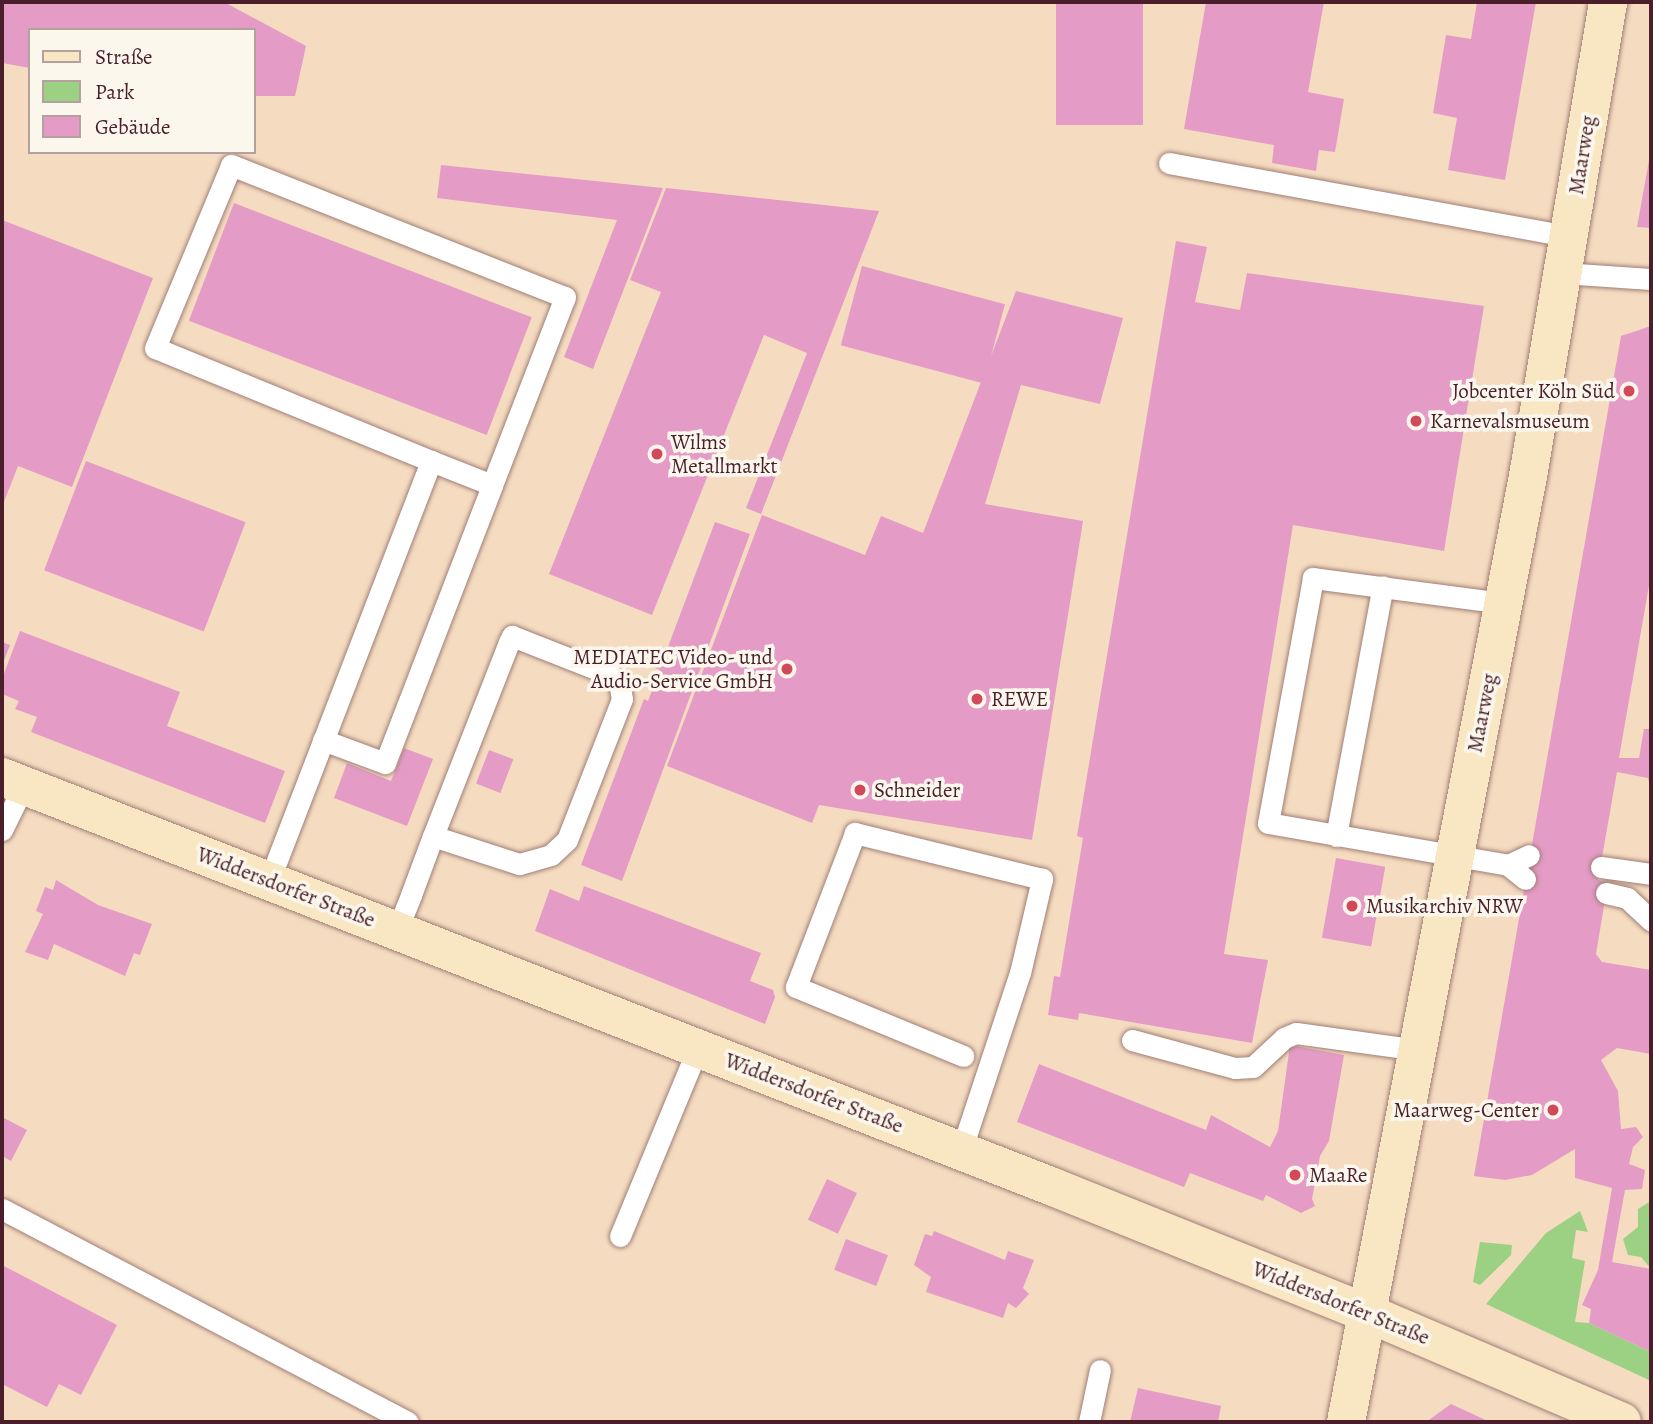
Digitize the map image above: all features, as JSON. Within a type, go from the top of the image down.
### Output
[{"type":"main road","name":"Maarweg","points":[[1346,1422],[1503,603],[1608,2]]},
{"type":"main road","name":"Widdersdorfer Straße","points":[[13,781],[961,1151],[1367,1313],[1622,1422]]},
{"type":"lane","points":[[1169,163],[1569,236]]},
{"type":"lane","points":[[323,740],[385,763],[565,297],[230,165],[155,348],[492,485]]},
{"type":"lane","points":[[1562,273],[1651,279]]},
{"type":"lane","points":[[269,881],[431,461]]},
{"type":"lane","points":[[1503,603],[1313,578],[1268,823],[1516,872],[1529,855]]},
{"type":"lane","points":[[1336,836],[1383,586]]},
{"type":"lane","points":[[397,930],[433,836],[512,636],[611,675],[620,687],[622,698],[567,840],[551,855],[519,863],[433,836]]},
{"type":"lane","points":[[2,830],[13,781]]},
{"type":"lane","points":[[961,1151],[1020,973],[1042,879],[855,833],[796,986],[963,1056]]},
{"type":"lane","points":[[1601,867],[1651,874]]},
{"type":"lane","points":[[1606,893],[1627,898],[1651,920]]},
{"type":"lane","points":[[1132,1040],[1235,1068],[1253,1067],[1284,1038],[1296,1033],[1418,1050]]},
{"type":"lane","points":[[620,1236],[698,1048]]},
{"type":"lane","points":[[2,1209],[408,1422]]},
{"type":"lane","points":[[1088,1422],[1100,1370]]},
{"type":"green space","points":[[1651,1201],[1651,1269],[1641,1257],[1628,1255],[1623,1239],[1638,1227],[1638,1209]]},
{"type":"green space","points":[[1580,1211],[1588,1232],[1576,1230],[1572,1258],[1585,1261],[1575,1322],[1589,1323],[1651,1352],[1651,1381],[1486,1304],[1546,1233]]},
{"type":"green space","points":[[1480,1242],[1512,1245],[1511,1255],[1480,1285],[1473,1282]]},
{"type":"building","points":[[2,2],[224,2],[306,46],[295,96],[256,96],[256,28],[28,28],[28,68],[2,63]]},
{"type":"building","points":[[1056,2],[1143,2],[1143,125],[1056,125]]},
{"type":"building","points":[[1206,2],[1324,2],[1308,92],[1344,99],[1335,152],[1319,150],[1316,171],[1272,163],[1274,145],[1184,129]]},
{"type":"building","points":[[1477,2],[1536,2],[1505,180],[1448,170],[1457,118],[1433,113],[1446,35],[1471,39]]},
{"type":"building","points":[[1650,155],[1651,228],[1637,227]]},
{"type":"building","points":[[441,165],[663,188],[593,369],[564,357],[617,220],[437,198]]},
{"type":"building","points":[[666,188],[879,211],[761,514],[746,508],[807,353],[764,335],[652,615],[549,574],[661,292],[630,280]]},
{"type":"building","points":[[234,203],[532,317],[487,435],[189,321]]},
{"type":"building","points":[[2,220],[153,278],[72,487],[18,466],[2,507]]},
{"type":"building","points":[[1176,241],[1207,247],[1195,302],[1240,310],[1247,273],[1484,306],[1444,551],[1293,525],[1224,954],[1268,960],[1252,1043],[1079,1013],[1078,1020],[1048,1015],[1054,976],[1060,977],[1083,838],[1077,836]]},
{"type":"building","points":[[862,266],[1005,304],[984,384],[841,345]]},
{"type":"building","points":[[1016,291],[1123,318],[1100,404],[1021,385],[985,504],[1083,521],[1032,840],[819,805],[812,823],[667,766],[762,515],[865,555],[881,516],[923,533]]},
{"type":"building","points":[[1651,326],[1651,574],[1619,758],[1639,758],[1644,729],[1651,729],[1651,789],[1648,778],[1617,772],[1598,880],[1608,882],[1596,954],[1602,962],[1651,970],[1651,1054],[1617,1048],[1601,1060],[1618,1091],[1621,1129],[1636,1127],[1643,1137],[1633,1147],[1629,1164],[1645,1170],[1642,1189],[1625,1190],[1612,1262],[1651,1269],[1651,1352],[1589,1323],[1591,1309],[1582,1305],[1598,1270],[1612,1188],[1575,1178],[1575,1149],[1532,1175],[1505,1180],[1474,1176],[1621,336]]},
{"type":"building","points":[[86,461],[246,522],[204,632],[44,570]]},
{"type":"building","points":[[715,522],[750,534],[622,881],[581,865],[644,699],[648,701],[660,670],[651,666],[648,656],[655,649],[666,652]]},
{"type":"building","points":[[20,631],[180,692],[167,726],[285,771],[265,823],[31,732],[37,717],[15,709],[19,701],[2,694],[2,679]]},
{"type":"building","points":[[2,642],[10,645],[2,666]]},
{"type":"building","points":[[404,748],[433,759],[407,826],[334,798],[347,763],[391,781]]},
{"type":"building","points":[[489,750],[513,759],[500,793],[476,784]]},
{"type":"building","points":[[1336,858],[1385,867],[1371,946],[1322,938]]},
{"type":"building","points":[[56,880],[98,905],[152,924],[140,955],[134,953],[125,976],[54,944],[48,960],[25,952],[43,914],[36,911],[45,887],[53,890]]},
{"type":"building","points":[[584,886],[761,953],[750,981],[773,990],[775,997],[765,1024],[535,931],[550,889],[579,901]]},
{"type":"building","points":[[1290,1045],[1344,1055],[1329,1141],[1320,1156],[1312,1199],[1315,1206],[1301,1213],[1266,1195],[1263,1201],[1190,1173],[1184,1187],[1017,1122],[1039,1064],[1206,1130],[1211,1115],[1270,1147],[1278,1131]]},
{"type":"building","points":[[2,1117],[27,1130],[11,1161],[2,1156]]},
{"type":"building","points":[[827,1179],[857,1193],[838,1234],[808,1220]]},
{"type":"building","points":[[934,1231],[1005,1260],[1008,1251],[1034,1260],[1023,1288],[1029,1294],[1016,1308],[1008,1303],[1003,1318],[926,1292],[931,1277],[914,1265],[925,1234],[932,1236]]},
{"type":"building","points":[[846,1239],[888,1255],[876,1286],[834,1270]]},
{"type":"building","points":[[2,1265],[117,1325],[81,1395],[59,1384],[47,1407],[2,1384]]},
{"type":"building","points":[[1138,1388],[1221,1406],[1218,1422],[1130,1422]]},
{"type":"building","points":[[1451,1404],[1490,1422],[1426,1422]]},
{"type":"place","name":"Jobcenter Köln Süd","points":[[1629,391]]},
{"type":"place","name":"Karnevalsmuseum","points":[[1416,421]]},
{"type":"place","name":"Wilms Metallmarkt","points":[[657,454]]},
{"type":"place","name":"MEDIATEC Video- und Audio-Service GmbH","points":[[787,669]]},
{"type":"place","name":"REWE","points":[[977,699]]},
{"type":"place","name":"Schneider","points":[[860,790]]},
{"type":"place","name":"Musikarchiv NRW","points":[[1352,906]]},
{"type":"place","name":"Maarweg-Center","points":[[1553,1110]]},
{"type":"place","name":"MaaRe","points":[[1295,1175]]}]
